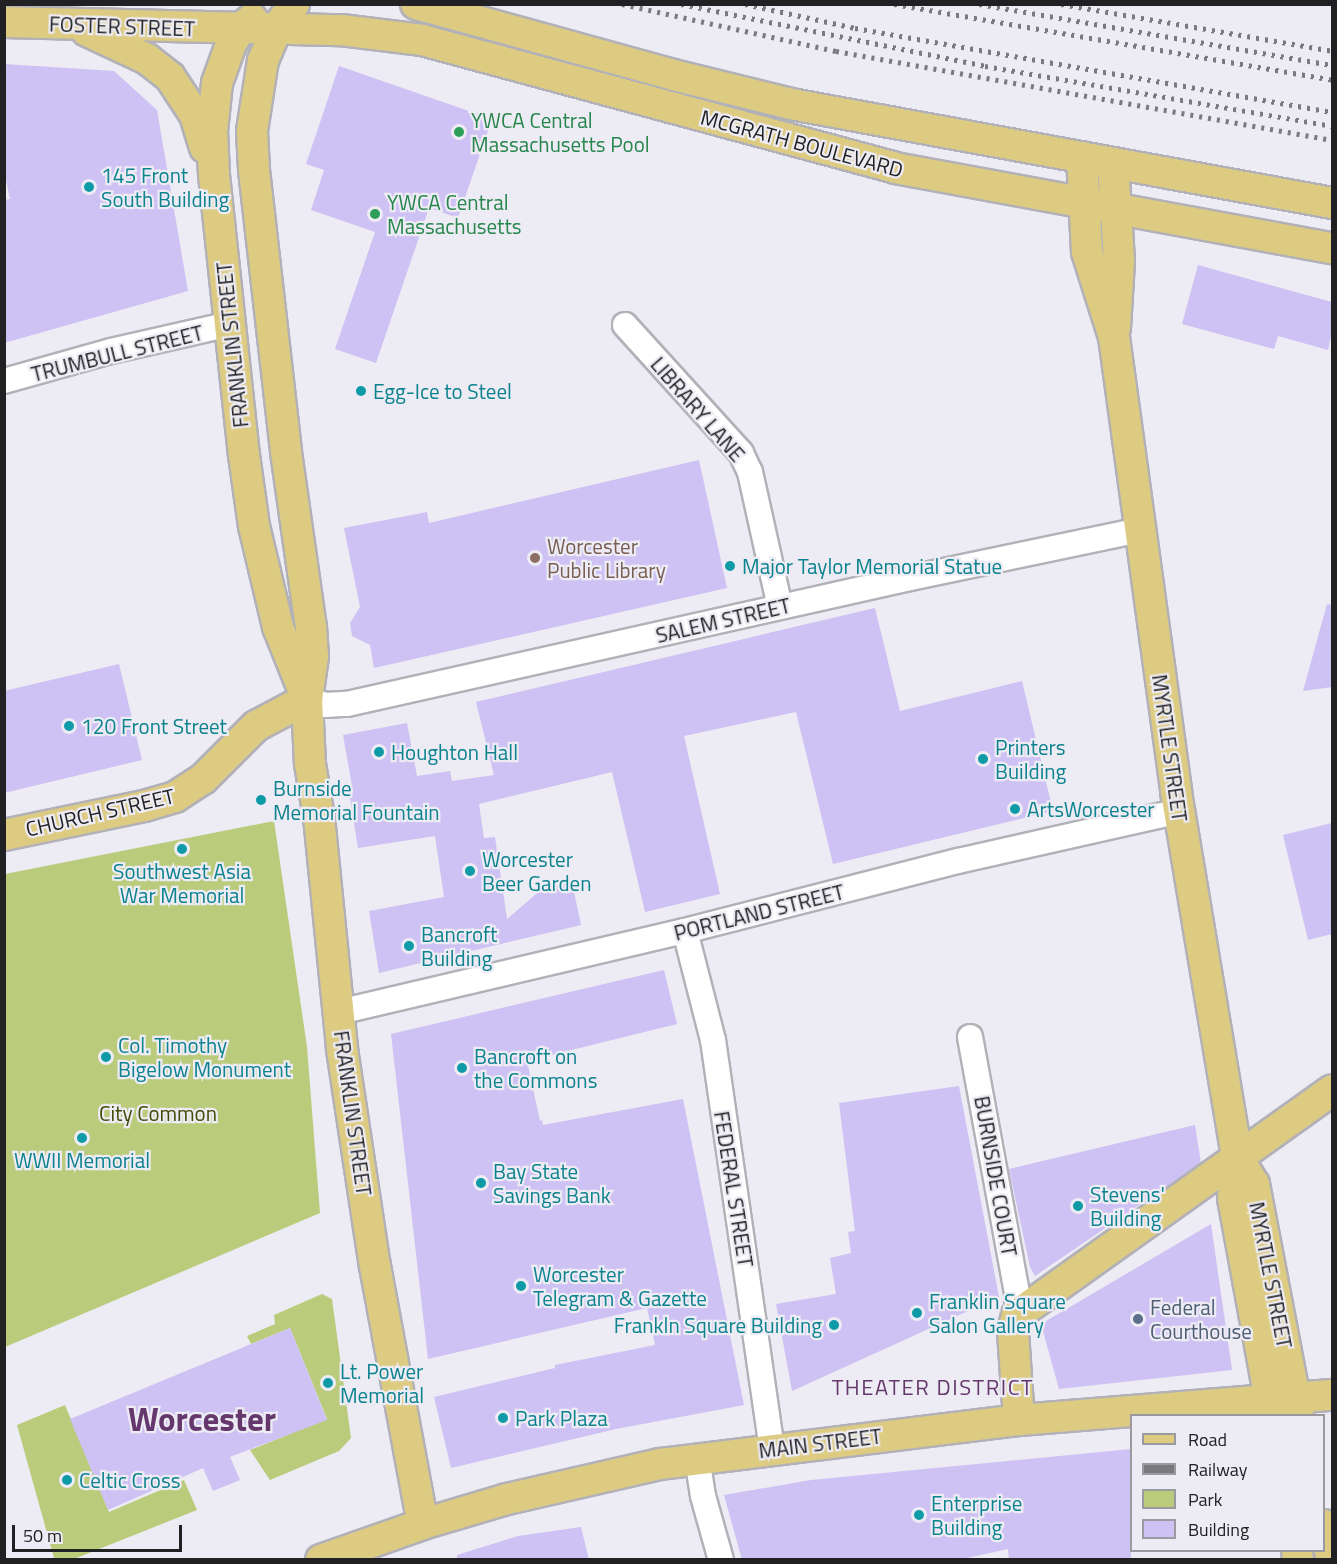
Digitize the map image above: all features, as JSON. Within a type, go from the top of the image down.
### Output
[{"type":"main road","name":"FRANKLIN STREET","points":[[294,4],[275,17],[261,72],[252,131],[286,452],[312,627],[313,656],[307,699],[310,764],[319,817],[339,1012],[368,1223],[423,1524]]},
{"type":"main road","name":"MCGRATH BOULEVARD","points":[[416,4],[780,101],[1332,203]]},
{"type":"main road","name":"MCGRATH BOULEVARD","points":[[240,29],[275,17],[341,30],[422,40],[839,155],[894,168],[1332,248]]},
{"type":"main road","name":"FOSTER STREET","points":[[4,22],[240,29]]},
{"type":"main road","points":[[74,25],[131,50],[170,77],[195,115],[214,175]]},
{"type":"main road","name":"FRANKLIN STREET","points":[[240,29],[224,58],[213,102],[214,175],[244,455],[256,537],[278,627],[307,699]]},
{"type":"main road","name":"MYRTLE STREET","points":[[1082,157],[1084,236],[1091,270],[1114,337],[1179,811],[1237,1157],[1254,1184],[1283,1407]]},
{"type":"main road","name":"MYRTLE STREET","points":[[1113,163],[1119,267],[1114,337]]},
{"type":"main road","name":"CHURCH STREET","points":[[4,835],[144,806],[175,797],[203,779],[256,726],[307,699]]},
{"type":"main road","points":[[1019,1420],[1013,1331],[1017,1316],[1332,1090]]},
{"type":"main road","name":"MAIN STREET","points":[[1141,1414],[1283,1407],[1332,1395]]},
{"type":"main road","name":"MAIN STREET","points":[[321,1560],[423,1524],[507,1499],[660,1464],[772,1448],[1019,1420],[1130,1415]]},
{"type":"main road","points":[[1325,1533],[1332,1560]]},
{"type":"street","name":"TRUMBULL STREET","points":[[4,381],[111,351],[230,324]]},
{"type":"street","name":"LIBRARY LANE","points":[[625,325],[741,453],[750,472],[780,607]]},
{"type":"street","name":"SALEM STREET","points":[[307,699],[325,705],[346,704],[780,607],[1140,530]]},
{"type":"street","name":"PORTLAND STREET","points":[[339,1012],[685,931],[958,861],[1179,811]]},
{"type":"street","name":"FEDERAL STREET","points":[[685,931],[713,1040],[772,1448]]},
{"type":"street","name":"BURNSIDE COURT","points":[[970,1037],[1017,1292],[1017,1316]]},
{"type":"street","points":[[698,1458],[704,1496],[721,1560]]},
{"type":"green space","name":"City Common","points":[[274,821],[307,1047],[320,1213],[5,1347],[5,874]]},
{"type":"green space","points":[[322,1294],[332,1299],[351,1438],[339,1451],[270,1480],[250,1450],[327,1419],[290,1328],[251,1344],[247,1336],[275,1324],[274,1315]]},
{"type":"green space","points":[[65,1405],[109,1512],[184,1480],[197,1510],[74,1559],[54,1558],[17,1425]]},
{"type":"building","name":"145 Front South Building","points":[[4,64],[114,71],[157,110],[188,291],[4,343],[4,200],[10,199],[4,170]]},
{"type":"building","name":"YWCA Central Massachusetts","points":[[339,66],[492,119],[458,218],[429,208],[376,363],[335,349],[375,232],[311,210],[324,170],[306,164]]},
{"type":"building","points":[[1198,265],[1332,302],[1332,332],[1328,350],[1278,336],[1274,349],[1182,324]]},
{"type":"building","name":"Worcester Public Library","points":[[699,460],[727,588],[374,668],[370,645],[352,636],[350,623],[360,607],[344,528],[427,512],[429,523]]},
{"type":"building","points":[[1327,604],[1332,605],[1332,687],[1303,691]]},
{"type":"building","points":[[875,608],[900,711],[1022,681],[1053,811],[833,864],[796,712],[684,736],[720,894],[645,912],[612,772],[479,804],[484,838],[495,837],[507,919],[543,888],[572,882],[581,925],[379,973],[369,911],[444,897],[435,836],[358,848],[348,786],[352,786],[343,735],[407,723],[417,776],[450,771],[452,781],[494,775],[476,702]]},
{"type":"building","name":"120 Front Street","points":[[119,664],[142,760],[4,793],[4,691]]},
{"type":"building","points":[[1332,823],[1332,934],[1308,940],[1283,835]]},
{"type":"building","points":[[664,970],[677,1024],[527,1061],[540,1121],[542,1120],[543,1125],[683,1099],[744,1405],[616,1429],[451,1468],[434,1397],[555,1368],[555,1365],[655,1345],[647,1308],[428,1359],[391,1034]]},
{"type":"building","points":[[959,1086],[999,1297],[792,1391],[776,1304],[836,1294],[830,1258],[851,1253],[848,1232],[855,1231],[839,1103]]},
{"type":"building","name":"Stevens' Building","points":[[1195,1125],[1201,1163],[1035,1276],[1030,1267],[1009,1169]]},
{"type":"building","points":[[1211,1224],[1232,1370],[1059,1389],[1041,1324]]},
{"type":"building","points":[[290,1328],[327,1420],[230,1457],[240,1480],[213,1491],[203,1468],[108,1510],[70,1419]]},
{"type":"building","points":[[1130,1449],[1131,1560],[1009,1560],[1008,1549],[958,1560],[742,1560],[724,1495],[811,1480]]},
{"type":"building","points":[[581,1527],[589,1560],[457,1560],[457,1555],[518,1536]]},
{"type":"railway","points":[[622,4],[836,51],[1332,140]]},
{"type":"railway","points":[[681,4],[985,66],[1332,126]]},
{"type":"railway","points":[[745,4],[855,28],[1332,112]]},
{"type":"railway","points":[[894,4],[1332,80]]},
{"type":"railway","points":[[979,4],[1332,65]]},
{"type":"railway","points":[[1061,4],[1332,51]]},
{"type":"place","name":"YWCA Central Massachusetts Pool","points":[[459,132]]},
{"type":"place","name":"145 Front South Building","points":[[89,187]]},
{"type":"place","name":"YWCA Central Massachusetts","points":[[375,214]]},
{"type":"place","name":"Egg-Ice to Steel","points":[[361,391]]},
{"type":"place","name":"Worcester Public Library","points":[[535,558]]},
{"type":"place","name":"Major Taylor Memorial Statue","points":[[730,566]]},
{"type":"place","name":"120 Front Street","points":[[69,726]]},
{"type":"place","name":"Houghton Hall","points":[[379,752]]},
{"type":"place","name":"Printers Building","points":[[983,759]]},
{"type":"place","name":"Burnside Memorial Fountain","points":[[261,800]]},
{"type":"place","name":"ArtsWorcester","points":[[1015,809]]},
{"type":"place","name":"Southwest Asia War Memorial","points":[[182,849]]},
{"type":"place","name":"Worcester Beer Garden","points":[[470,871]]},
{"type":"place","name":"Bancroft Building","points":[[409,946]]},
{"type":"place","name":"Col. Timothy Bigelow Monument","points":[[106,1057]]},
{"type":"place","name":"Bancroft on the Commons","points":[[462,1068]]},
{"type":"place","name":"WWII Memorial","points":[[82,1138]]},
{"type":"place","name":"Bay State Savings Bank","points":[[481,1183]]},
{"type":"place","name":"Stevens' Building","points":[[1078,1206]]},
{"type":"place","name":"Worcester Telegram & Gazette","points":[[521,1286]]},
{"type":"place","name":"Franklin Square Salon Gallery","points":[[917,1313]]},
{"type":"place","name":"Federal Courthouse","points":[[1138,1319]]},
{"type":"place","name":"Frankln Square Building","points":[[834,1325]]},
{"type":"place","name":"Lt. Power Memorial","points":[[328,1383]]},
{"type":"place","name":"Park Plaza","points":[[503,1418]]},
{"type":"place","name":"Celtic Cross","points":[[67,1480]]},
{"type":"place","name":"Enterprise Building","points":[[919,1515]]},
{"type":"district","name":"THEATER DISTRICT","points":[[933,1388]]},
{"type":"district","name":"Worcester","points":[[202,1420]]}]
